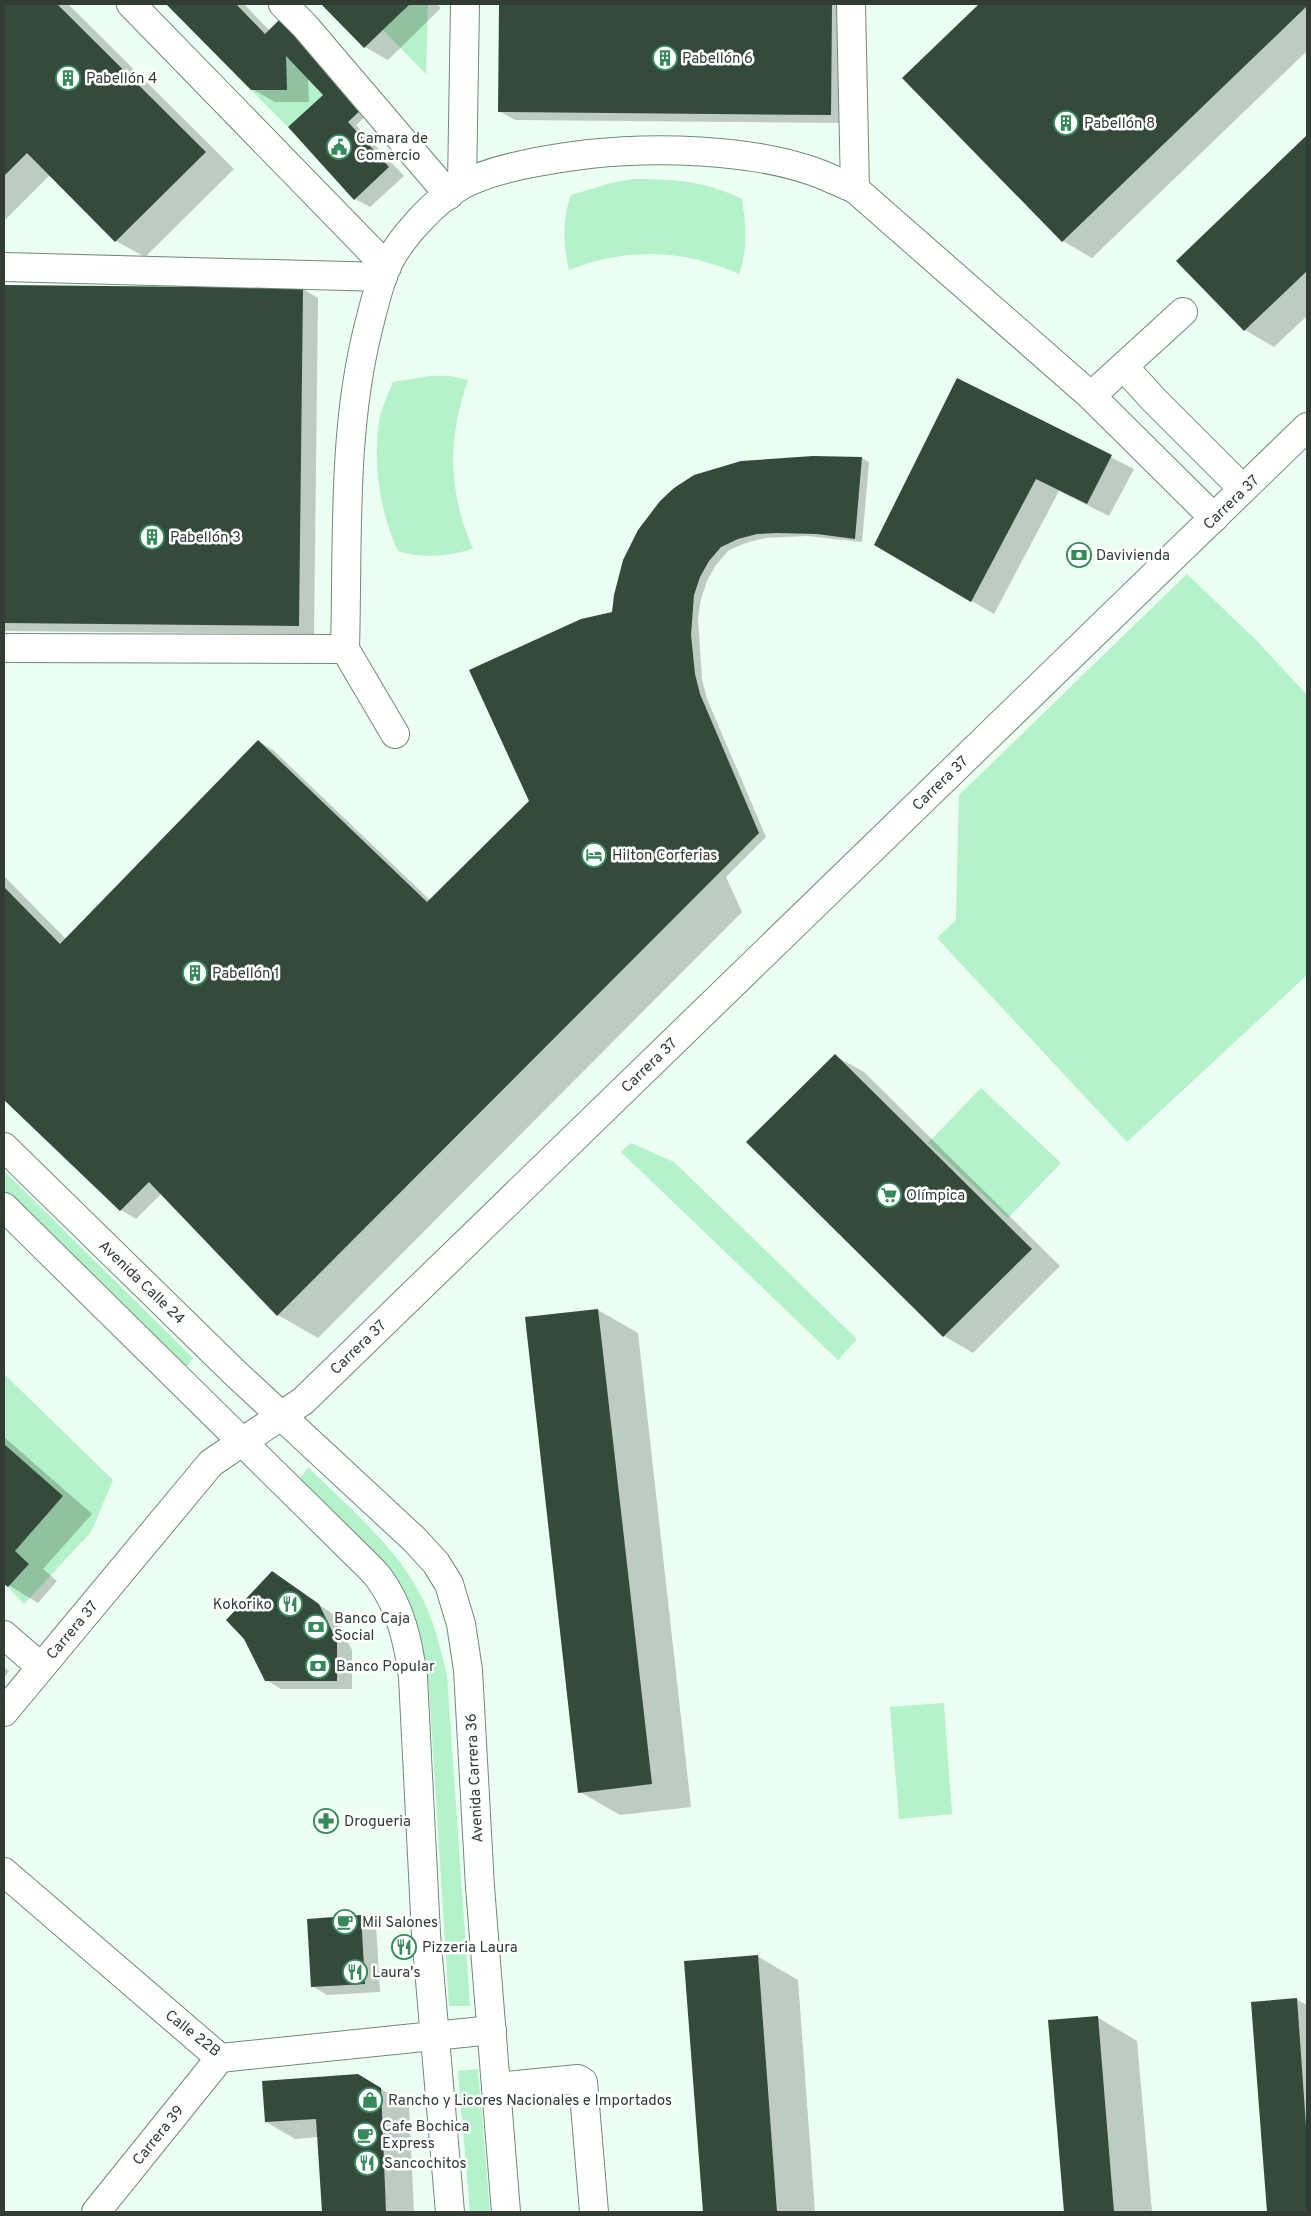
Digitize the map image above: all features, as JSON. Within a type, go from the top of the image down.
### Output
[{"type":"street","points":[[130,4],[385,272]]},
{"type":"street","points":[[283,4],[455,190]]},
{"type":"street","points":[[455,190],[465,4]]},
{"type":"street","points":[[851,4],[856,190]]},
{"type":"street","points":[[395,734],[345,649],[350,442],[354,397],[362,354],[385,272],[419,220],[455,190],[507,169],[554,158],[603,153],[706,153],[759,158],[810,170],[856,190],[1091,396],[1214,518]]},
{"type":"street","points":[[4,266],[385,272]]},
{"type":"street","points":[[1091,396],[1184,312]]},
{"type":"street","points":[[1124,366],[1155,401],[1243,489]]},
{"type":"street","name":"Carrera 37","points":[[4,1712],[211,1463],[303,1401],[1307,427]]},
{"type":"street","points":[[4,648],[345,649]]},
{"type":"street","name":"Avenida Calle 24","points":[[4,1147],[234,1372],[282,1414]]},
{"type":"street","points":[[4,1207],[379,1578],[397,1608],[407,1635],[413,1677],[426,1934],[450,2212]]},
{"type":"street","name":"Avenida Carrera 36","points":[[282,1414],[436,1563],[449,1584],[461,1624],[468,1670],[480,1887],[506,2212]]},
{"type":"street","points":[[4,1635],[41,1667]]},
{"type":"street","name":"Calle 22B","points":[[4,1872],[220,2058],[492,2030]]},
{"type":"street","name":"Carrera 39","points":[[96,2212],[220,2058]]},
{"type":"street","points":[[496,2087],[578,2079],[582,2082],[594,2212]]},
{"type":"green space","points":[[410,4],[428,4],[426,74],[383,30]]},
{"type":"green space","points":[[286,56],[323,95],[288,127],[251,90]]},
{"type":"green space","points":[[633,179],[689,182],[715,188],[742,199],[745,237],[744,255],[739,274],[697,260],[655,254],[612,257],[569,270],[564,232],[566,213],[571,195],[611,183]]},
{"type":"green space","points":[[431,376],[449,376],[468,380],[456,424],[453,465],[459,507],[473,549],[445,555],[427,556],[398,551],[382,505],[379,488],[377,439],[380,417],[393,382]]},
{"type":"green space","points":[[1187,574],[1257,641],[1307,695],[1307,975],[1127,1142],[937,938],[956,920],[959,795]]},
{"type":"green space","points":[[981,1088],[1061,1163],[1008,1218],[928,1143]]},
{"type":"green space","points":[[631,1143],[674,1162],[857,1339],[838,1360],[621,1152]]},
{"type":"green space","points":[[4,1171],[193,1358],[186,1368],[4,1198]]},
{"type":"green space","points":[[4,1374],[113,1480],[91,1532],[24,1604],[8,1587],[29,1564],[15,1551],[63,1496],[4,1444]]},
{"type":"green space","points":[[308,1467],[389,1549],[416,1586],[430,1614],[447,1675],[470,2006],[449,2006],[429,1689],[423,1652],[414,1617],[375,1555],[300,1479]]},
{"type":"green space","points":[[944,1703],[952,1814],[899,1819],[890,1707]]},
{"type":"green space","points":[[478,2069],[490,2212],[470,2212],[458,2071]]},
{"type":"building","name":"Pabellón 4","points":[[4,4],[57,4],[206,152],[115,242],[27,153],[4,176]]},
{"type":"building","points":[[166,4],[236,4],[265,34],[280,19],[364,107],[348,122],[389,167],[354,200],[288,127],[323,95],[286,56],[287,90],[251,90]]},
{"type":"building","points":[[321,4],[410,4],[364,48]]},
{"type":"building","name":"Pabellón 6","points":[[499,4],[832,4],[831,115],[498,112]]},
{"type":"building","name":"Pabellón 8","points":[[979,4],[1307,4],[1307,6],[1062,242],[902,78]]},
{"type":"building","points":[[1307,135],[1307,271],[1244,331],[1176,261]]},
{"type":"building","name":"Pabellón 3","points":[[4,285],[303,288],[299,626],[4,623]]},
{"type":"building","points":[[957,378],[1112,455],[1087,504],[1036,479],[971,602],[874,545]]},
{"type":"building","points":[[813,456],[862,457],[855,539],[817,534],[777,533],[757,534],[738,539],[721,547],[709,561],[700,577],[694,595],[691,635],[695,674],[700,694],[759,833],[277,1316],[149,1182],[120,1211],[4,1100],[4,887],[60,944],[258,740],[427,902],[529,801],[469,670],[581,619],[612,612],[614,595],[623,560],[638,530],[660,501],[674,488],[694,475],[741,461]]},
{"type":"building","name":"Olímpica","points":[[835,1054],[1032,1249],[943,1337],[746,1142]]},
{"type":"building","points":[[598,1309],[652,1784],[578,1793],[525,1317]]},
{"type":"building","points":[[4,1444],[63,1496],[15,1551],[29,1564],[8,1587],[4,1584]]},
{"type":"building","points":[[272,1571],[319,1604],[337,1641],[337,1681],[265,1681],[244,1639],[226,1620]]},
{"type":"building","points":[[361,1915],[365,1984],[311,1987],[307,1919]]},
{"type":"building","points":[[758,1955],[777,2212],[703,2212],[684,1961]]},
{"type":"building","points":[[1297,1998],[1307,2140],[1307,2212],[1267,2212],[1251,2002]]},
{"type":"building","points":[[1098,2016],[1114,2212],[1064,2212],[1048,2020]]},
{"type":"building","points":[[358,2074],[381,2088],[386,2212],[322,2212],[316,2119],[265,2122],[262,2081]]},
{"type":"place","name":"Pabellón 6","points":[[665,58]]},
{"type":"place","name":"Pabellón 4","points":[[68,78]]},
{"type":"place","name":"Pabellón 8","points":[[1066,123]]},
{"type":"place","name":"Camara de Comercio","points":[[339,147]]},
{"type":"place","name":"Pabellón 3","points":[[152,537]]},
{"type":"place","name":"Davivienda","points":[[1079,555]]},
{"type":"place","name":"Hilton Corferias","points":[[594,855]]},
{"type":"place","name":"Pabellón 1","points":[[195,973]]},
{"type":"place","name":"Olímpica","points":[[889,1195]]},
{"type":"place","name":"Kokoriko","points":[[290,1604]]},
{"type":"place","name":"Banco Caja Social","points":[[316,1627]]},
{"type":"place","name":"Banco Popular","points":[[318,1666]]},
{"type":"place","name":"Drogueria","points":[[326,1821]]},
{"type":"place","name":"Mil Salones","points":[[345,1922]]},
{"type":"place","name":"Pizzeria Laura","points":[[404,1947]]},
{"type":"place","name":"Laura's","points":[[355,1972]]},
{"type":"place","name":"Rancho y Licores Nacionales e Importados","points":[[370,2100]]},
{"type":"place","name":"Cafe Bochica Express","points":[[365,2135]]},
{"type":"place","name":"Sancochitos","points":[[367,2163]]}]
